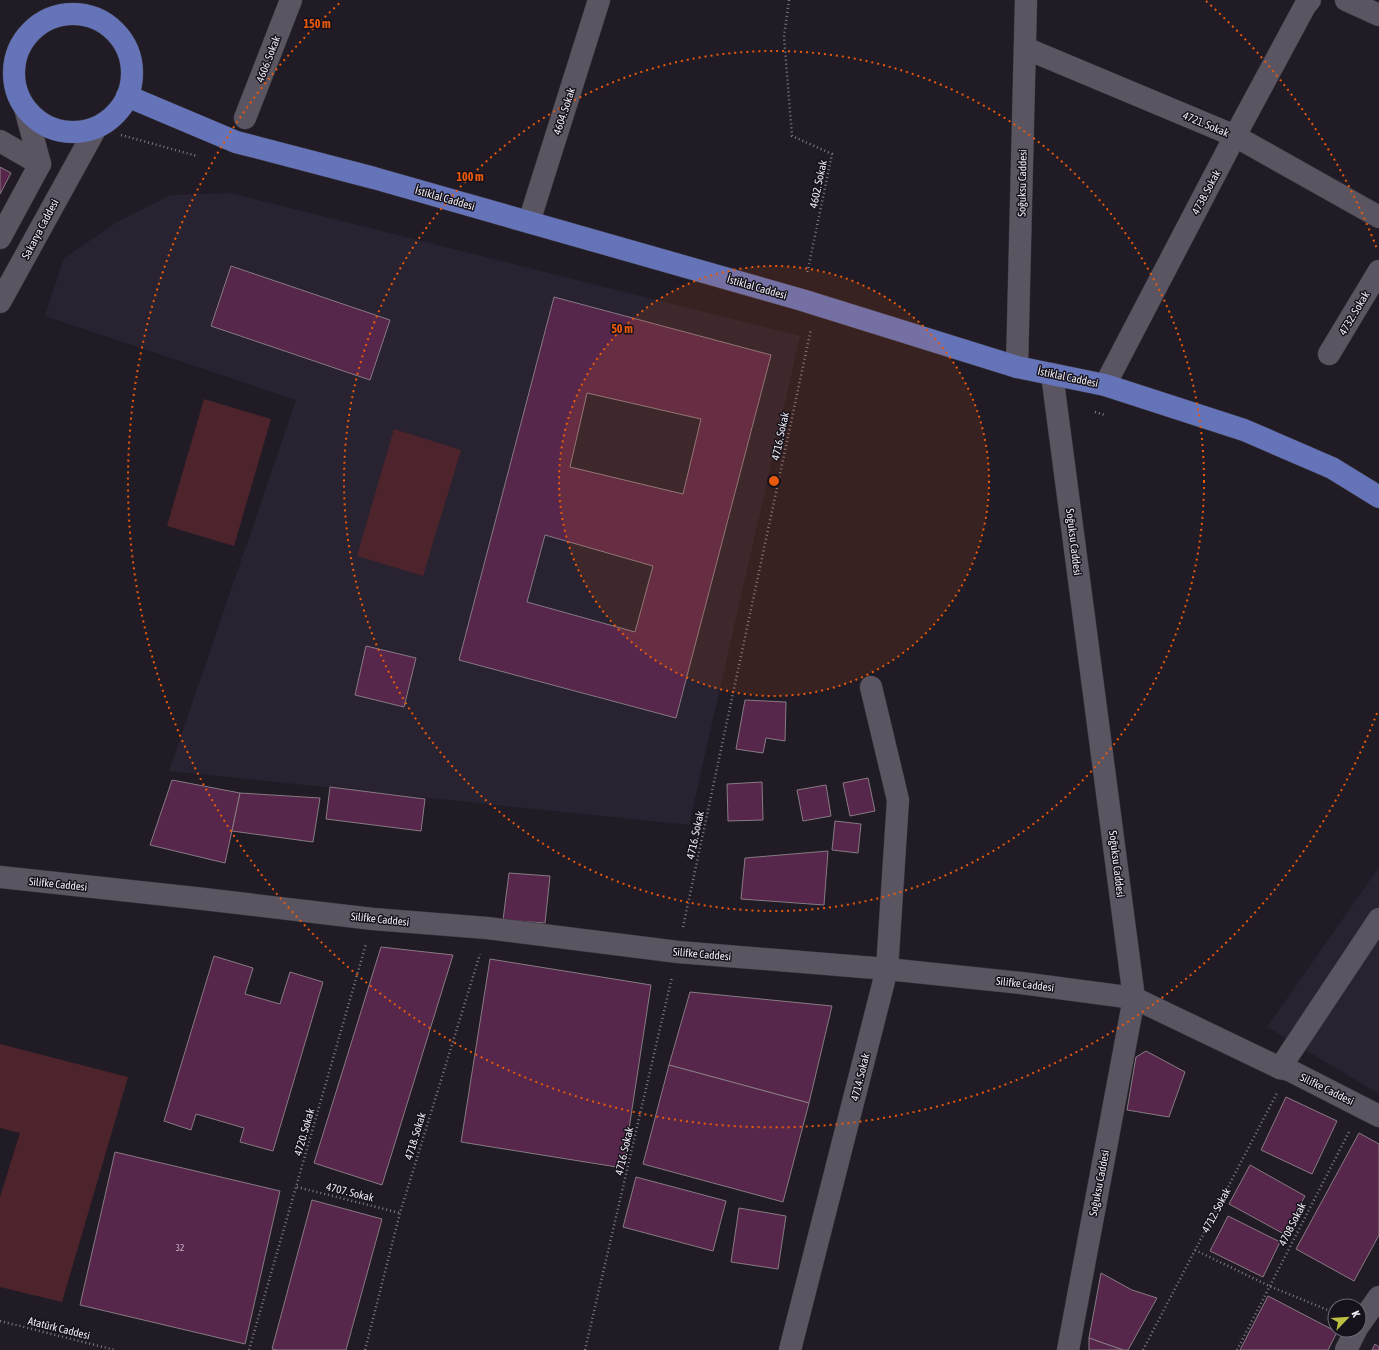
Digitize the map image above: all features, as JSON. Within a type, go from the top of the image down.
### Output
[{"type":"main road","points":[[61,0],[79,14]]},
{"type":"main road","points":[[0,73],[21,100],[39,122],[57,130],[77,132],[96,128],[112,118],[125,102],[132,84],[132,64],[125,46],[114,30],[98,19],[79,14],[59,14],[41,22],[27,35],[17,52],[13,72],[21,100]]},
{"type":"main road","name":"İstiklal Caddesi","points":[[127,96],[236,142],[374,178],[802,300],[1017,367],[1105,385],[1244,430],[1332,468],[1379,497]]},
{"type":"street","name":"4606. Sokak","points":[[245,118],[291,0]]},
{"type":"street","name":"4604. Sokak","points":[[529,222],[599,0]]},
{"type":"street","name":"Soğuksu Caddesi","points":[[1017,367],[1026,0]]},
{"type":"street","points":[[1346,0],[1379,15]]},
{"type":"street","name":"4738. Sokak","points":[[1105,385],[1235,136],[1300,2]]},
{"type":"street","name":"4721. Sokak","points":[[1025,48],[1235,136],[1379,217]]},
{"type":"street","points":[[0,238],[40,164],[21,100]]},
{"type":"street","name":"Sakarya Caddesi","points":[[0,302],[96,128]]},
{"type":"street","points":[[0,141],[40,164]]},
{"type":"street","name":"4732. Sokak","points":[[1329,354],[1379,271]]},
{"type":"street","name":"Soğuksu Caddesi","points":[[1052,374],[1134,998],[1068,1350]]},
{"type":"street","name":"4714. Sokak","points":[[790,1350],[887,970],[898,800],[871,687]]},
{"type":"street","name":"Silifke Caddesi","points":[[0,878],[195,898],[373,919],[487,928],[678,952],[1021,983],[1134,998],[1371,1111]]},
{"type":"street","points":[[1284,1069],[1379,919]]},
{"type":"street","points":[[1367,1314],[1379,1297]]},
{"type":"street","points":[[1346,1350],[1352,1338]]},
{"type":"path","name":"4602. Sokak","points":[[789,0],[784,37],[792,136],[832,154],[802,300]]},
{"type":"path","name":"4716. Sokak","points":[[586,1350],[678,952],[811,329]]},
{"type":"path","points":[[1094,411],[1108,416]]},
{"type":"path","name":"4720. Sokak","points":[[249,1350],[373,919]]},
{"type":"path","name":"4718. Sokak","points":[[365,1350],[400,1213],[487,928]]},
{"type":"path","name":"4712. Sokak","points":[[1143,1350],[1195,1250],[1284,1069]]},
{"type":"path","name":"4708 Sokak","points":[[1237,1350],[1269,1286],[1371,1111]]},
{"type":"path","name":"4707. Sokak","points":[[297,1187],[400,1213]]},
{"type":"path","points":[[1195,1250],[1269,1286],[1327,1310]]},
{"type":"path","name":"Atatürk Caddesi","points":[[0,1321],[115,1350]]},
{"type":"shaded area","points":[[230,193],[800,336],[689,825],[169,771],[296,400],[45,316],[64,258],[117,222],[171,195]]},
{"type":"shaded area","points":[[204,399],[271,419],[234,546],[167,526]]},
{"type":"shaded area","points":[[394,429],[461,450],[423,576],[357,556]]},
{"type":"shaded area","points":[[1379,867],[1379,1094],[1267,1027]]},
{"type":"shaded area","points":[[0,1044],[128,1077],[62,1302],[0,1287],[0,1197],[20,1133],[0,1128]]},
{"type":"building","points":[[0,167],[11,173],[0,194]]},
{"type":"building","points":[[231,266],[390,320],[370,380],[211,326]]},
{"type":"building","points":[[554,297],[771,355],[676,718],[459,660]],"holes":[[[587,393],[701,419],[683,494],[570,467]],[[545,535],[653,566],[635,632],[527,602]]]},
{"type":"building","points":[[366,646],[416,658],[404,707],[355,695]]},
{"type":"building","points":[[745,700],[786,702],[785,741],[766,738],[763,753],[736,749]]},
{"type":"building","points":[[868,778],[875,811],[850,816],[843,783]]},
{"type":"building","points":[[172,780],[240,793],[225,863],[150,845]]},
{"type":"building","points":[[762,782],[763,820],[728,821],[727,784]]},
{"type":"building","points":[[826,785],[831,816],[803,821],[797,790]]},
{"type":"building","points":[[330,787],[425,799],[421,831],[326,819]]},
{"type":"building","points":[[240,793],[320,798],[313,842],[232,831]]},
{"type":"building","points":[[835,821],[861,824],[858,853],[832,850]]},
{"type":"building","points":[[828,851],[824,905],[741,899],[745,858]]},
{"type":"building","points":[[509,873],[550,876],[545,923],[503,920]]},
{"type":"building","points":[[381,947],[453,955],[382,1185],[314,1163]]},
{"type":"building","points":[[214,956],[253,968],[245,994],[280,1004],[290,972],[323,982],[273,1151],[240,1142],[244,1128],[196,1114],[191,1130],[164,1121]]},
{"type":"building","points":[[490,959],[651,985],[623,1168],[461,1142]]},
{"type":"building","points":[[690,992],[832,1006],[809,1103],[669,1065]]},
{"type":"building","points":[[1146,1051],[1185,1072],[1169,1117],[1127,1110],[1136,1057]]},
{"type":"building","points":[[669,1065],[809,1103],[783,1202],[643,1164]]},
{"type":"building","points":[[1286,1097],[1337,1121],[1312,1174],[1261,1150]]},
{"type":"building","points":[[1359,1133],[1379,1144],[1379,1235],[1354,1281],[1296,1249]]},
{"type":"building","points":[[115,1152],[280,1191],[245,1344],[80,1305]]},
{"type":"building","points":[[1250,1165],[1305,1196],[1284,1234],[1229,1204]]},
{"type":"building","points":[[636,1177],[726,1201],[713,1251],[623,1227]]},
{"type":"building","points":[[312,1200],[382,1219],[346,1350],[272,1349]]},
{"type":"building","points":[[739,1208],[786,1216],[778,1269],[731,1262]]},
{"type":"building","points":[[1228,1216],[1280,1242],[1263,1277],[1210,1251]]},
{"type":"building","points":[[1101,1273],[1132,1290],[1157,1298],[1128,1350],[1123,1350],[1089,1338]]},
{"type":"building","points":[[1268,1296],[1327,1327],[1327,1338],[1334,1338],[1328,1350],[1240,1350]]},
{"type":"building","points":[[1089,1338],[1123,1350],[1089,1350]]},
{"type":"building","points":[[1375,1344],[1379,1347],[1379,1350],[1372,1350]]}]
